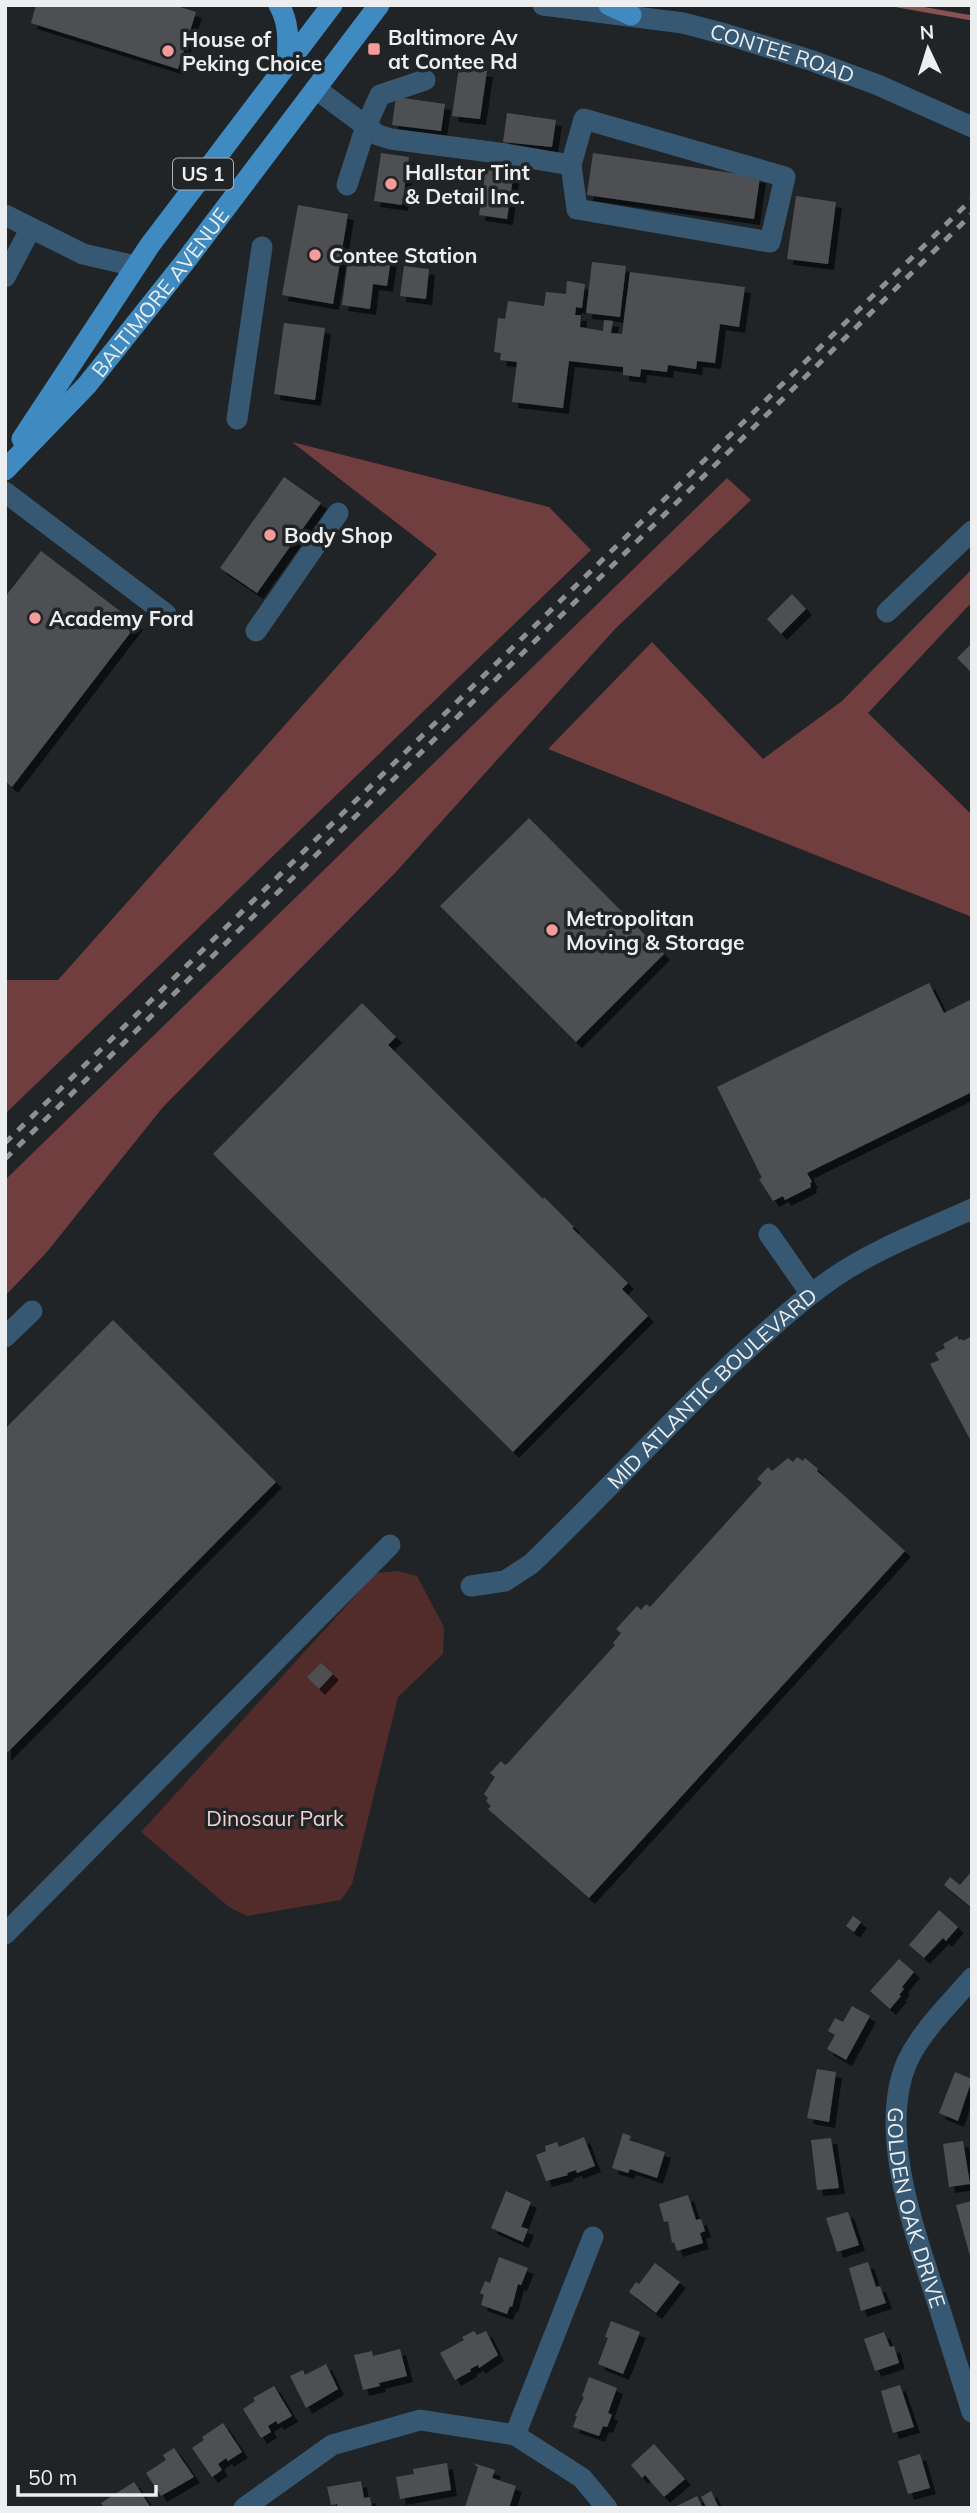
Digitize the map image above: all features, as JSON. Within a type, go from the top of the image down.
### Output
[{"type":"main road","points":[[279,5],[285,15],[288,35],[287,64]]},
{"type":"main road","name":"BALTIMORE AVENUE","points":[[5,464],[150,244],[332,5]]},
{"type":"main road","name":"BALTIMORE AVENUE","points":[[5,470],[86,385],[184,263],[379,5]]},
{"type":"main road","points":[[608,5],[631,15]]},
{"type":"street","name":"CONTEE ROAD","points":[[543,5],[683,23],[810,60],[878,85],[972,127]]},
{"type":"street","points":[[347,185],[366,126],[380,95],[425,80]]},
{"type":"street","points":[[316,89],[378,135],[391,139],[506,154],[571,166]]},
{"type":"street","points":[[584,119],[785,177],[770,243],[577,209],[571,166],[584,119]]},
{"type":"street","points":[[5,215],[83,254],[135,266]]},
{"type":"street","points":[[5,277],[31,228]]},
{"type":"street","points":[[237,419],[262,247]]},
{"type":"street","points":[[5,492],[166,614]]},
{"type":"street","points":[[256,631],[338,513]]},
{"type":"street","points":[[887,611],[972,531]]},
{"type":"street","name":"MID ATLANTIC BOULEVARD","points":[[471,1586],[505,1581],[531,1564],[707,1387],[811,1294],[835,1276],[890,1246],[972,1209]]},
{"type":"street","points":[[769,1234],[811,1294]]},
{"type":"street","points":[[5,1337],[32,1311]]},
{"type":"street","points":[[5,1934],[390,1545]]},
{"type":"street","name":"GOLDEN OAK DRIVE","points":[[972,1978],[919,2040],[906,2064],[899,2087],[895,2135],[909,2205],[972,2412]]},
{"type":"street","points":[[515,2435],[593,2237]]},
{"type":"street","points":[[244,2508],[273,2500],[332,2445],[420,2420],[515,2435],[582,2478],[607,2508]]},
{"type":"green space","name":"Dinosaur Park","points":[[398,1571],[417,1576],[444,1627],[443,1654],[398,1697],[352,1884],[341,1900],[247,1916],[229,1907],[141,1832],[376,1573]]},
{"type":"shaded area","points":[[292,442],[549,507],[591,550],[5,1114],[5,980],[58,980],[437,554]]},
{"type":"shaded area","points":[[727,478],[751,500],[615,629],[395,873],[163,1107],[46,1253],[5,1296],[5,1180]]},
{"type":"shaded area","points":[[972,569],[972,602],[868,713],[972,815],[972,917],[548,749],[652,642],[763,759],[842,701]]},
{"type":"building","points":[[36,5],[174,5],[196,12],[178,69],[31,23]]},
{"type":"building","points":[[459,67],[487,71],[480,119],[452,116]]},
{"type":"building","points":[[396,97],[445,104],[441,131],[392,125]]},
{"type":"building","points":[[507,113],[556,120],[552,147],[503,142]]},
{"type":"building","points":[[381,153],[409,157],[402,205],[374,201]]},
{"type":"building","points":[[593,153],[760,177],[754,219],[587,195]]},
{"type":"building","points":[[486,167],[514,171],[507,219],[479,215]]},
{"type":"building","points":[[796,196],[836,202],[828,264],[787,259]]},
{"type":"building","name":"Contee Station","points":[[298,205],[348,214],[333,304],[282,295]]},
{"type":"building","points":[[349,252],[391,258],[387,286],[373,284],[370,309],[342,305]]},
{"type":"building","points":[[592,262],[626,266],[620,317],[586,313]]},
{"type":"building","points":[[404,266],[429,269],[426,299],[400,296]]},
{"type":"building","points":[[630,272],[745,287],[739,327],[720,324],[715,363],[697,361],[696,369],[668,365],[667,372],[641,369],[640,377],[623,375],[623,367],[569,361],[563,408],[512,402],[517,362],[500,360],[501,353],[494,352],[498,318],[505,319],[508,301],[544,306],[546,292],[566,294],[567,281],[585,284],[582,308],[576,307],[575,315],[581,315],[580,327],[603,331],[604,320],[613,321],[611,333],[622,334]]},
{"type":"building","points":[[284,323],[325,328],[315,400],[274,394]]},
{"type":"building","name":"Body Shop","points":[[284,477],[321,503],[257,593],[220,568]]},
{"type":"building","points":[[41,551],[137,624],[12,787],[5,781],[5,597]]},
{"type":"building","points":[[792,594],[806,609],[781,634],[767,619]]},
{"type":"building","points":[[972,643],[972,673],[957,658]]},
{"type":"building","name":"Metropolitan Moving & Storage","points":[[529,818],[664,954],[576,1042],[440,906]]},
{"type":"building","points":[[929,983],[944,1013],[972,999],[972,1092],[807,1173],[812,1182],[811,1187],[785,1200],[783,1196],[773,1201],[759,1179],[762,1178],[717,1087]]},
{"type":"building","points":[[362,1003],[396,1037],[388,1045],[628,1283],[622,1289],[648,1316],[513,1452],[213,1154]]},
{"type":"building","points":[[113,1320],[276,1482],[5,1755],[5,1429]]},
{"type":"building","points":[[957,1336],[963,1341],[972,1336],[972,1443],[930,1364],[939,1360],[935,1353],[945,1348],[943,1344]]},
{"type":"building","points":[[797,1457],[803,1461],[805,1458],[818,1469],[817,1471],[905,1551],[589,1898],[488,1809],[491,1806],[484,1794],[495,1777],[490,1773],[501,1761],[505,1765],[508,1763],[615,1645],[613,1643],[621,1633],[616,1629],[637,1606],[641,1610],[646,1604],[650,1607],[762,1483],[757,1479],[768,1467],[772,1471],[788,1458],[793,1462]]},
{"type":"building","points":[[321,1663],[333,1674],[319,1689],[307,1677]]},
{"type":"building","points":[[972,1871],[972,1908],[944,1885],[950,1877],[960,1885]]},
{"type":"building","points":[[939,1910],[958,1927],[946,1941],[943,1938],[924,1958],[909,1945]]},
{"type":"building","points":[[853,1916],[861,1922],[854,1932],[846,1926]]},
{"type":"building","points":[[899,1959],[914,1972],[902,1987],[904,1989],[899,1995],[901,1996],[890,2009],[870,1991]]},
{"type":"building","points":[[852,2006],[870,2016],[846,2060],[827,2049],[835,2035],[828,2031],[835,2018],[843,2022]]},
{"type":"building","points":[[817,2069],[836,2072],[829,2122],[807,2118]]},
{"type":"building","points":[[955,2072],[972,2079],[958,2121],[939,2113]]},
{"type":"building","points":[[623,2133],[631,2136],[629,2140],[665,2152],[657,2178],[630,2169],[628,2173],[612,2168]]},
{"type":"building","points":[[584,2137],[595,2166],[546,2181],[536,2155],[546,2151],[545,2146],[557,2142],[559,2147]]},
{"type":"building","points":[[831,2138],[839,2188],[817,2190],[811,2140]]},
{"type":"building","points":[[963,2141],[970,2184],[949,2187],[943,2144]]},
{"type":"building","points":[[506,2191],[531,2202],[521,2227],[528,2229],[523,2242],[491,2228]]},
{"type":"building","points":[[688,2195],[696,2220],[701,2219],[705,2231],[700,2233],[703,2243],[677,2251],[674,2242],[672,2243],[668,2221],[664,2222],[659,2204]]},
{"type":"building","points":[[972,2201],[972,2255],[970,2256],[956,2205]]},
{"type":"building","points":[[848,2212],[859,2245],[837,2252],[826,2218]]},
{"type":"building","points":[[499,2257],[528,2268],[521,2285],[518,2284],[512,2307],[510,2306],[507,2314],[481,2305],[484,2295],[480,2293],[485,2281],[490,2283]]},
{"type":"building","points":[[868,2262],[876,2287],[880,2286],[886,2303],[861,2311],[849,2268]]},
{"type":"building","points":[[655,2263],[680,2282],[656,2313],[629,2292],[636,2282],[639,2284]]},
{"type":"building","points":[[611,2321],[640,2332],[623,2374],[598,2364]]},
{"type":"building","points":[[474,2331],[477,2335],[486,2331],[498,2355],[455,2380],[440,2353],[464,2340],[462,2337]]},
{"type":"building","points":[[884,2332],[890,2347],[894,2346],[899,2363],[875,2371],[864,2339]]},
{"type":"building","points":[[400,2349],[407,2376],[363,2390],[354,2355],[372,2351],[373,2356]]},
{"type":"building","points":[[326,2364],[338,2389],[306,2408],[290,2376],[303,2370],[305,2375]]},
{"type":"building","points":[[589,2377],[617,2388],[608,2413],[612,2415],[599,2436],[573,2427]]},
{"type":"building","points":[[900,2385],[914,2427],[893,2433],[881,2391]]},
{"type":"building","points":[[274,2386],[292,2416],[268,2426],[271,2432],[261,2438],[243,2409],[255,2401],[253,2398]]},
{"type":"building","points":[[223,2423],[242,2452],[218,2464],[222,2470],[212,2477],[192,2448],[204,2440],[202,2437]]},
{"type":"building","points":[[654,2444],[685,2479],[664,2497],[645,2475],[642,2478],[631,2465]]},
{"type":"building","points":[[174,2448],[194,2477],[161,2496],[146,2473],[166,2460],[163,2455]]},
{"type":"building","points":[[920,2454],[930,2488],[908,2494],[898,2461]]},
{"type":"building","points":[[447,2463],[451,2490],[400,2499],[396,2477],[414,2474],[413,2469]]},
{"type":"building","points":[[473,2463],[495,2470],[492,2478],[516,2486],[509,2508],[465,2507],[478,2467]]},
{"type":"building","points":[[361,2481],[364,2498],[370,2497],[372,2508],[338,2508],[337,2504],[331,2505],[327,2487]]},
{"type":"building","points":[[134,2482],[151,2508],[104,2508],[101,2503]]},
{"type":"building","points":[[711,2491],[719,2508],[707,2508],[701,2497]]},
{"type":"building","points":[[697,2496],[703,2508],[673,2508]]},
{"type":"waterway","points":[[898,5],[972,18]]},
{"type":"railway","points":[[5,1143],[972,199]]},
{"type":"railway","points":[[5,1159],[972,214]]},
{"type":"place","name":"Baltimore Av at Contee Rd","points":[[374,49]]},
{"type":"place","name":"House of Peking Choice","points":[[168,51]]},
{"type":"place","name":"Hallstar Tint & Detail Inc.","points":[[391,184]]},
{"type":"place","name":"Contee Station","points":[[315,255]]},
{"type":"place","name":"Body Shop","points":[[270,535]]},
{"type":"place","name":"Academy Ford","points":[[35,618]]},
{"type":"place","name":"Metropolitan Moving & Storage","points":[[552,930]]}]
